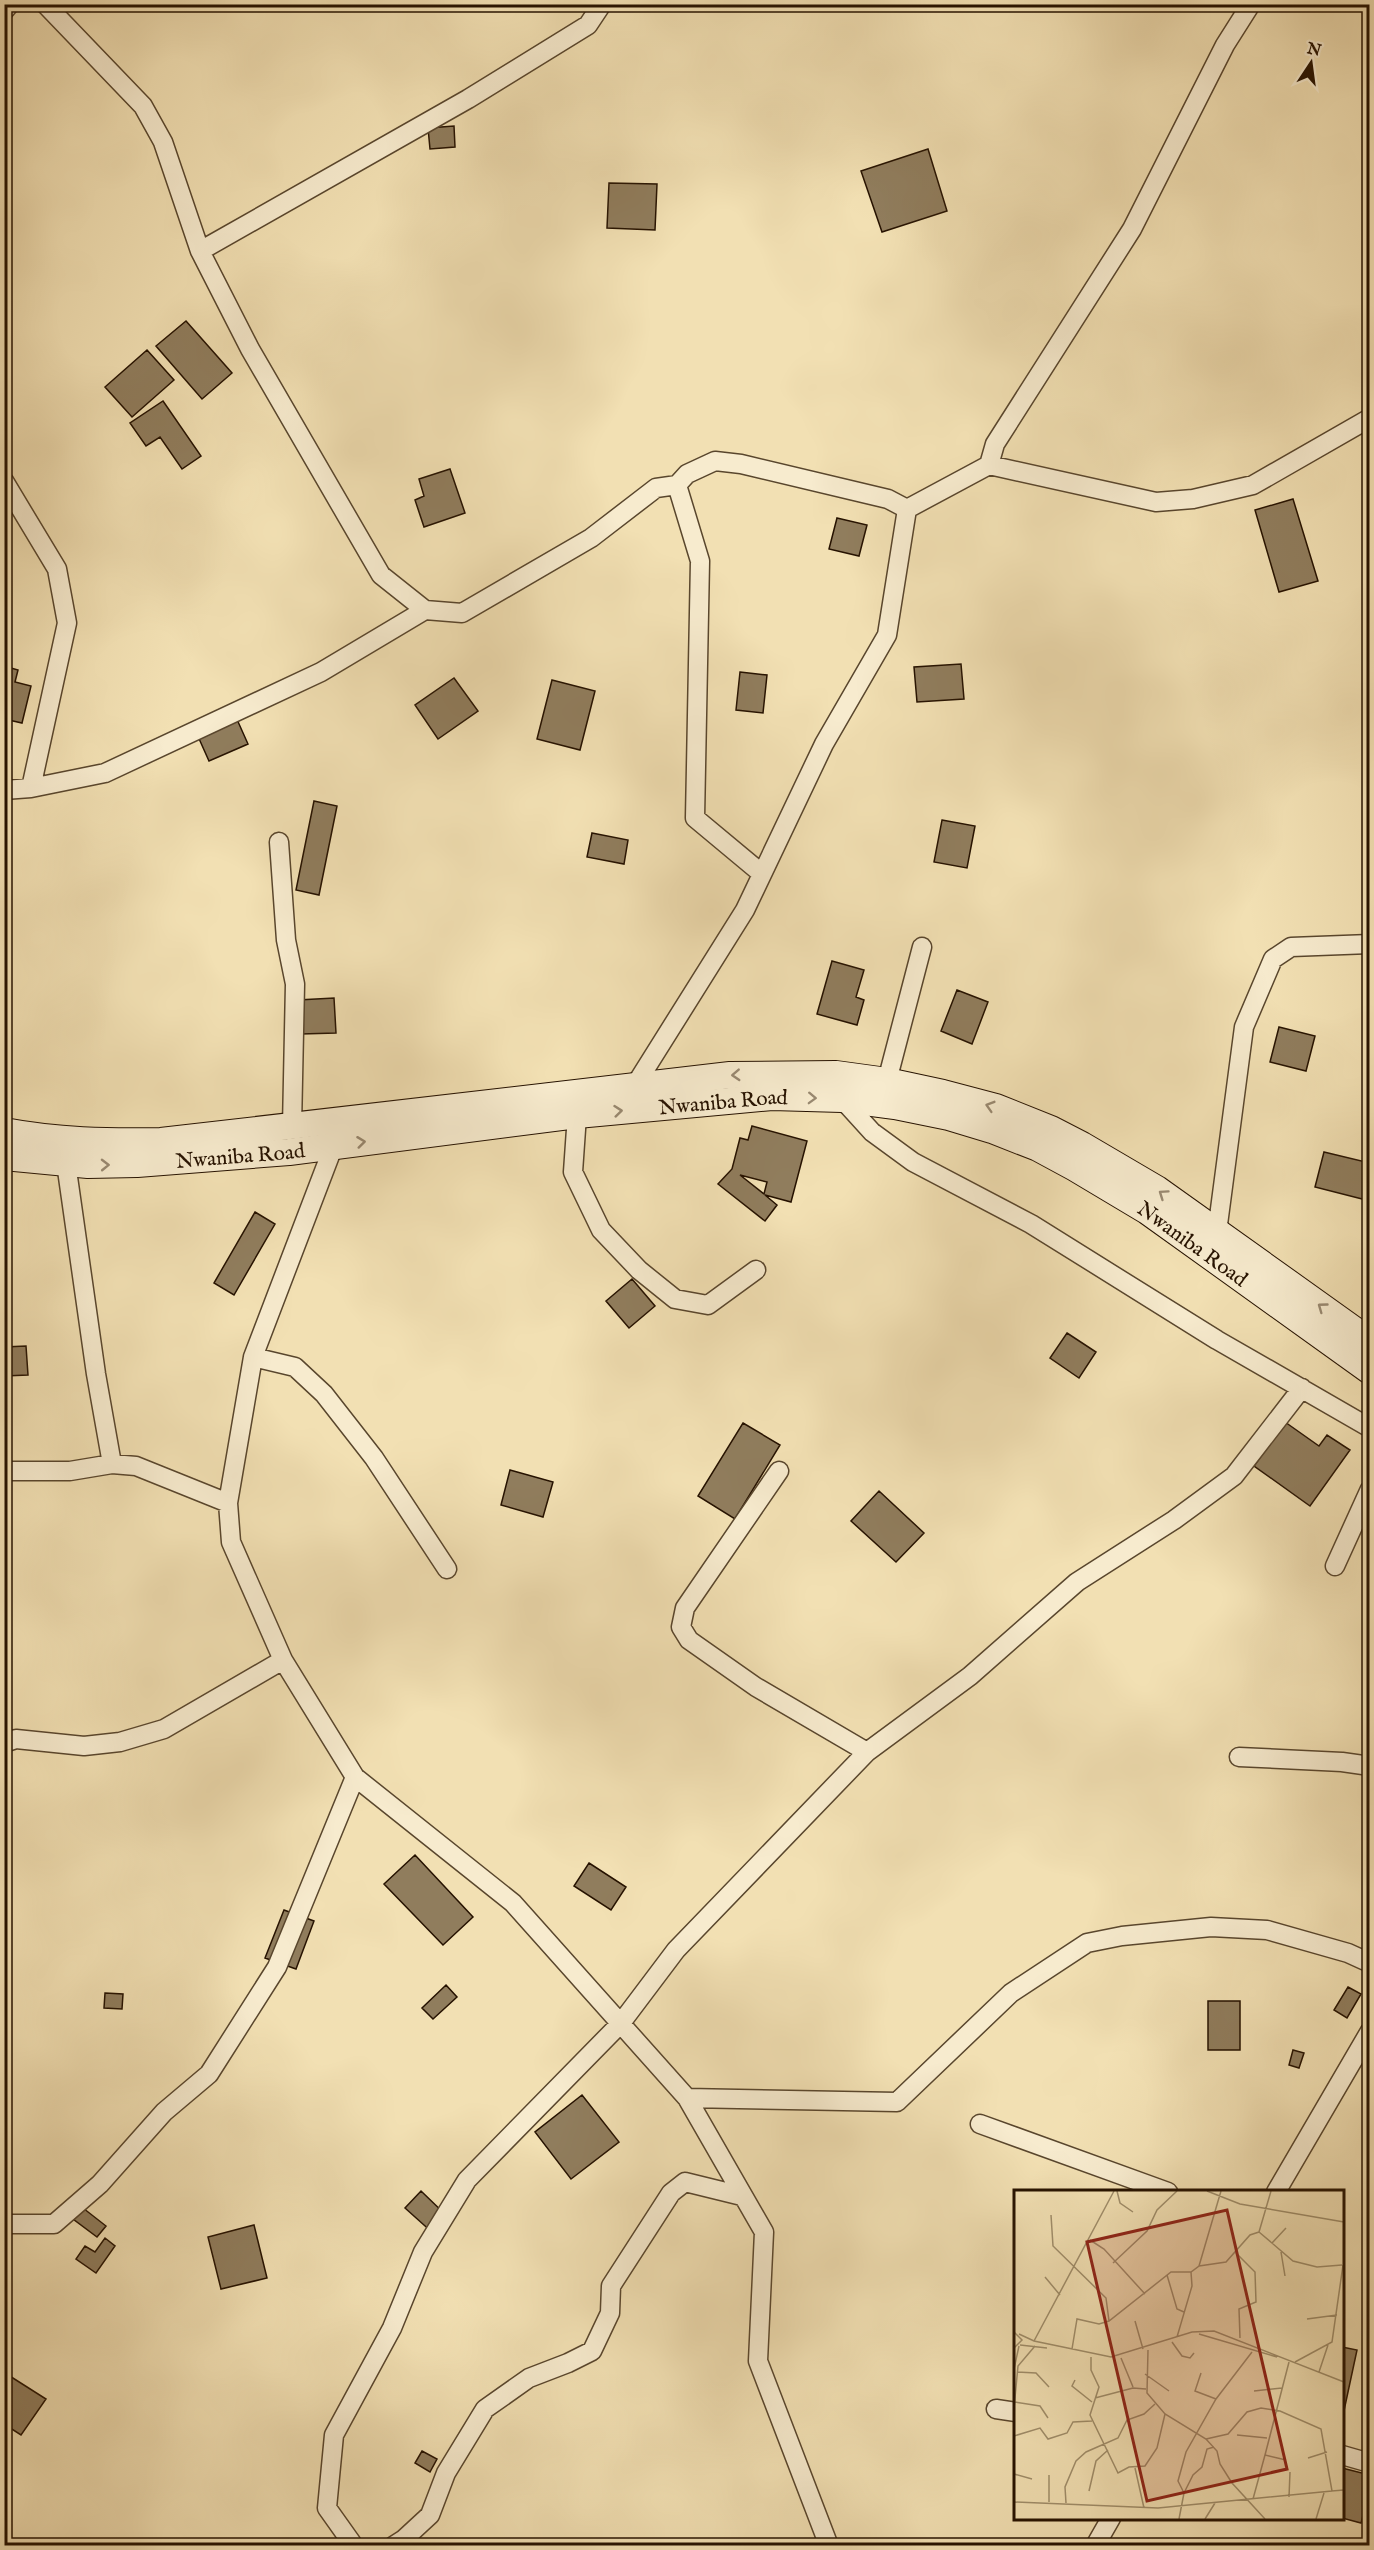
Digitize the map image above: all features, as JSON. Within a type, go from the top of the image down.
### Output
[{"type":"main road","points":[[4,1131],[41,1138],[94,1142],[161,1141],[730,1075],[836,1074],[887,1081],[996,1107],[1051,1129],[1156,1189],[1370,1341]]},
{"type":"main road","name":"Nwaniba Road","points":[[4,1157],[66,1163],[137,1164],[289,1152],[576,1115],[772,1097],[842,1099],[895,1106],[949,1117],[993,1130],[1038,1148],[1147,1211],[1370,1371]]},
{"type":"street","points":[[4,11],[10,4]]},
{"type":"street","points":[[45,4],[143,106],[163,142],[200,251],[250,350],[381,575],[425,610],[462,613],[591,538],[656,488],[677,485],[687,474],[715,461],[741,464],[888,499],[907,509]]},
{"type":"street","points":[[200,251],[468,99],[588,25],[602,4]]},
{"type":"street","points":[[988,465],[995,444],[1132,230],[1224,45],[1251,4]]},
{"type":"street","points":[[907,509],[988,465],[1156,502],[1193,499],[1253,485],[1368,424]]},
{"type":"street","points":[[4,480],[57,569],[67,623],[32,788]]},
{"type":"street","points":[[677,485],[700,561],[695,818],[761,873]]},
{"type":"street","points":[[634,1087],[745,910],[824,744],[887,635],[907,509]]},
{"type":"street","points":[[4,790],[32,788],[105,773],[321,672],[425,610]]},
{"type":"street","points":[[279,842],[286,940],[295,984],[292,1127]]},
{"type":"street","points":[[1217,1232],[1244,1027],[1273,958],[1291,947],[1370,944]]},
{"type":"street","points":[[887,1081],[922,947]]},
{"type":"street","points":[[842,1099],[872,1132],[913,1162],[1031,1224],[1217,1340],[1370,1428]]},
{"type":"street","points":[[576,1115],[573,1172],[601,1230],[639,1270],[675,1299],[708,1305],[756,1270]]},
{"type":"street","points":[[334,1146],[253,1357],[228,1503],[231,1542],[283,1660],[355,1777],[513,1903],[687,2098],[764,2232],[758,2361],[830,2546]]},
{"type":"street","points":[[66,1163],[96,1374],[112,1464]]},
{"type":"street","points":[[253,1357],[295,1367],[324,1394],[374,1458],[447,1569]]},
{"type":"street","points":[[354,2546],[327,2508],[334,2435],[392,2328],[423,2252],[467,2180],[621,2023],[676,1950],[867,1752],[970,1676],[1077,1582],[1174,1520],[1234,1476],[1302,1388]]},
{"type":"street","points":[[4,1471],[70,1471],[112,1464],[136,1466],[228,1503]]},
{"type":"street","points":[[779,1472],[685,1608],[681,1627],[689,1640],[756,1687],[867,1752]]},
{"type":"street","points":[[1335,1566],[1370,1489]]},
{"type":"street","points":[[4,1743],[16,1739],[84,1746],[120,1742],[164,1729],[283,1660]]},
{"type":"street","points":[[1239,1757],[1342,1762],[1370,1766]]},
{"type":"street","points":[[4,2224],[54,2224],[100,2184],[164,2112],[209,2074],[277,1967],[355,1777]]},
{"type":"street","points":[[687,2098],[897,2102],[1011,1993],[1087,1943],[1122,1936],[1210,1927],[1267,1930],[1348,1953],[1370,1963]]},
{"type":"street","points":[[1277,2190],[1370,2031]]},
{"type":"street","points":[[980,2124],[1162,2190]]},
{"type":"street","points":[[393,2546],[430,2515],[446,2473],[484,2409],[529,2378],[592,2351],[610,2313],[611,2286],[671,2193],[685,2182],[742,2196]]},
{"type":"street","points":[[996,2409],[1014,2412]]},
{"type":"street","points":[[1344,2456],[1370,2463]]},
{"type":"street","points":[[1095,2546],[1110,2520]]},
{"type":"building","points":[[454,126],[455,147],[430,149],[428,128]]},
{"type":"building","points":[[928,149],[947,211],[882,232],[861,171]]},
{"type":"building","points":[[609,183],[657,184],[655,230],[607,228]]},
{"type":"building","points":[[186,321],[232,373],[202,399],[156,346]]},
{"type":"building","points":[[147,350],[174,380],[132,417],[105,387]]},
{"type":"building","points":[[163,401],[201,456],[182,469],[160,437],[146,446],[130,423]]},
{"type":"building","points":[[450,469],[465,513],[424,527],[415,500],[424,496],[419,479]]},
{"type":"building","points":[[1293,499],[1318,581],[1279,592],[1255,510]]},
{"type":"building","points":[[837,518],[867,525],[859,556],[829,549]]},
{"type":"building","points":[[961,664],[964,699],[917,702],[914,667]]},
{"type":"building","points":[[4,666],[18,670],[15,682],[31,686],[22,723],[4,719]]},
{"type":"building","points":[[740,672],[767,675],[763,713],[736,710]]},
{"type":"building","points":[[454,678],[478,711],[438,739],[415,705]]},
{"type":"building","points":[[552,680],[595,691],[580,750],[537,739]]},
{"type":"building","points":[[231,706],[248,744],[209,761],[192,723]]},
{"type":"building","points":[[314,801],[337,806],[319,895],[296,890]]},
{"type":"building","points":[[942,820],[975,826],[967,868],[934,862]]},
{"type":"building","points":[[592,833],[628,840],[624,864],[587,857]]},
{"type":"building","points":[[832,961],[864,970],[856,997],[864,1000],[857,1025],[817,1014]]},
{"type":"building","points":[[957,990],[988,1002],[972,1044],[941,1031]]},
{"type":"building","points":[[334,998],[336,1033],[301,1034],[298,1000]]},
{"type":"building","points":[[1279,1027],[1315,1036],[1306,1071],[1270,1062]]},
{"type":"building","points":[[752,1126],[807,1141],[791,1202],[765,1195],[777,1205],[765,1221],[718,1184],[732,1169],[740,1138],[748,1140]],"holes":[[[740,1175],[767,1182],[764,1194]]]},
{"type":"building","points":[[1324,1152],[1370,1163],[1370,1201],[1315,1187]]},
{"type":"building","points":[[255,1212],[275,1224],[234,1295],[214,1283]]},
{"type":"building","points":[[632,1279],[655,1306],[629,1328],[606,1301]]},
{"type":"building","points":[[1067,1333],[1096,1352],[1079,1378],[1050,1358]]},
{"type":"building","points":[[26,1346],[28,1375],[4,1376],[4,1347]]},
{"type":"building","points":[[1285,1422],[1319,1446],[1327,1435],[1350,1450],[1310,1506],[1254,1466]]},
{"type":"building","points":[[743,1423],[780,1445],[735,1519],[698,1496]]},
{"type":"building","points":[[510,1470],[553,1482],[543,1517],[501,1505]]},
{"type":"building","points":[[879,1491],[924,1533],[896,1562],[851,1521]]},
{"type":"building","points":[[415,1855],[473,1917],[443,1945],[384,1884]]},
{"type":"building","points":[[589,1863],[626,1887],[611,1910],[574,1886]]},
{"type":"building","points":[[284,1910],[314,1921],[296,1969],[265,1958]]},
{"type":"building","points":[[446,1985],[457,1997],[433,2019],[422,2008]]},
{"type":"building","points":[[1348,1987],[1361,1994],[1347,2018],[1334,2010]]},
{"type":"building","points":[[105,1993],[123,1994],[122,2009],[104,2008]]},
{"type":"building","points":[[1208,2001],[1240,2001],[1240,2050],[1208,2050]]},
{"type":"building","points":[[1293,2050],[1304,2053],[1299,2068],[1289,2065]]},
{"type":"building","points":[[582,2095],[619,2142],[571,2179],[535,2132]]},
{"type":"building","points":[[421,2191],[449,2218],[434,2234],[405,2208]]},
{"type":"building","points":[[74,2201],[106,2226],[97,2237],[65,2213]]},
{"type":"building","points":[[254,2225],[267,2278],[221,2289],[208,2237]]},
{"type":"building","points":[[105,2238],[115,2246],[96,2273],[76,2259],[85,2246],[95,2252]]},
{"type":"building","points":[[1344,2347],[1357,2350],[1344,2411]]},
{"type":"building","points":[[5,2373],[46,2399],[21,2435],[4,2424]]},
{"type":"building","points":[[422,2451],[437,2459],[430,2472],[415,2463]]},
{"type":"building","points":[[1344,2468],[1370,2475],[1370,2489],[1361,2523],[1344,2519]]}]
